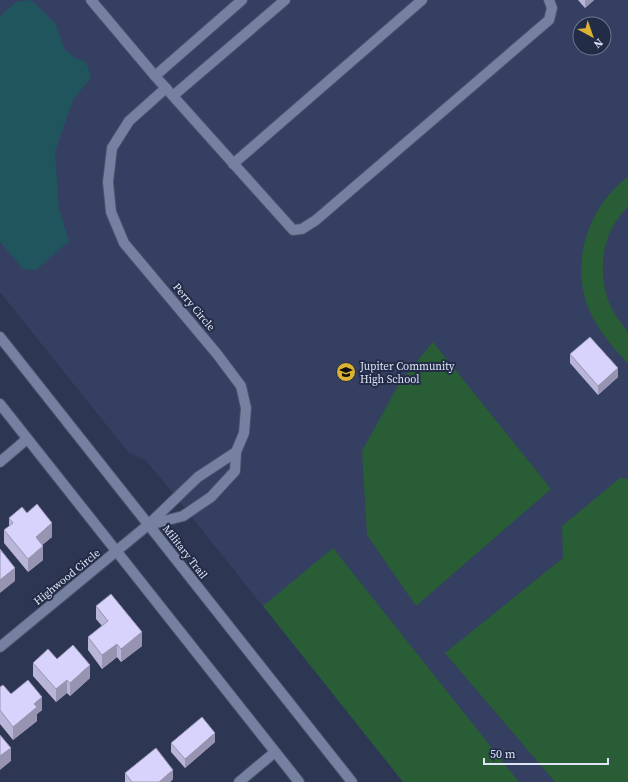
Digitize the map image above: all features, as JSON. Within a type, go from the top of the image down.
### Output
[{"type":"main road","points":[[91,0],[155,76],[293,230],[302,229],[316,220],[549,20],[552,8],[549,0]]},
{"type":"main road","points":[[155,76],[242,0]]},
{"type":"main road","name":"Perry Circle","points":[[148,525],[183,516],[211,497],[235,471],[236,452],[244,432],[246,408],[241,386],[217,354],[124,243],[111,212],[108,182],[112,148],[129,120],[170,92],[285,0]]},
{"type":"main road","points":[[233,164],[422,0]]},
{"type":"main road","name":"Military Trail","points":[[0,337],[352,782]]},
{"type":"main road","points":[[0,404],[299,782]]},
{"type":"main road","points":[[0,462],[28,439]]},
{"type":"main road","points":[[148,525],[198,477],[236,452]]},
{"type":"main road","name":"Highwood Circle","points":[[0,647],[148,525]]},
{"type":"main road","points":[[239,782],[276,752]]},
{"type":"shaded area","name":"Jupiter Community High School","points":[[0,0],[628,0],[628,782],[403,782],[159,476],[145,460],[129,453],[0,292]]},
{"type":"shaded area","points":[[31,0],[56,24],[64,49],[76,58],[86,62],[91,77],[73,100],[55,152],[59,209],[69,241],[36,270],[23,269],[0,242],[0,16],[16,2]]},
{"type":"green space","points":[[628,177],[628,206],[616,221],[609,234],[605,247],[603,275],[609,303],[616,316],[628,332],[628,364],[607,340],[590,312],[584,294],[581,275],[582,257],[586,238],[592,221],[602,204],[614,189]]},
{"type":"green space","points":[[433,342],[551,489],[416,606],[367,535],[362,451],[400,382]]},
{"type":"green space","points":[[620,478],[628,479],[628,782],[555,782],[445,653],[563,558],[562,526]]},
{"type":"green space","points":[[333,548],[519,782],[403,782],[263,606]]},
{"type":"building","points":[[590,337],[618,368],[598,386],[570,354]]},
{"type":"building","points":[[37,504],[52,523],[36,537],[43,546],[28,559],[4,530],[13,523],[9,518],[22,507],[27,513]]},
{"type":"building","points":[[0,549],[15,568],[0,580]]},
{"type":"building","points":[[111,594],[142,632],[121,649],[117,644],[102,655],[88,637],[108,621],[96,606]]},
{"type":"building","points":[[73,645],[90,665],[70,683],[67,680],[56,689],[33,663],[48,649],[57,659]]},
{"type":"building","points":[[28,680],[42,697],[34,704],[37,707],[13,727],[0,710],[0,687],[3,685],[11,694]]},
{"type":"building","points":[[202,717],[215,733],[185,759],[171,743]]},
{"type":"building","points":[[0,735],[11,748],[0,756]]},
{"type":"building","points":[[156,748],[173,770],[159,782],[132,782],[125,773]]},
{"type":"place","name":"Jupiter Community High School","points":[[346,372]]}]
